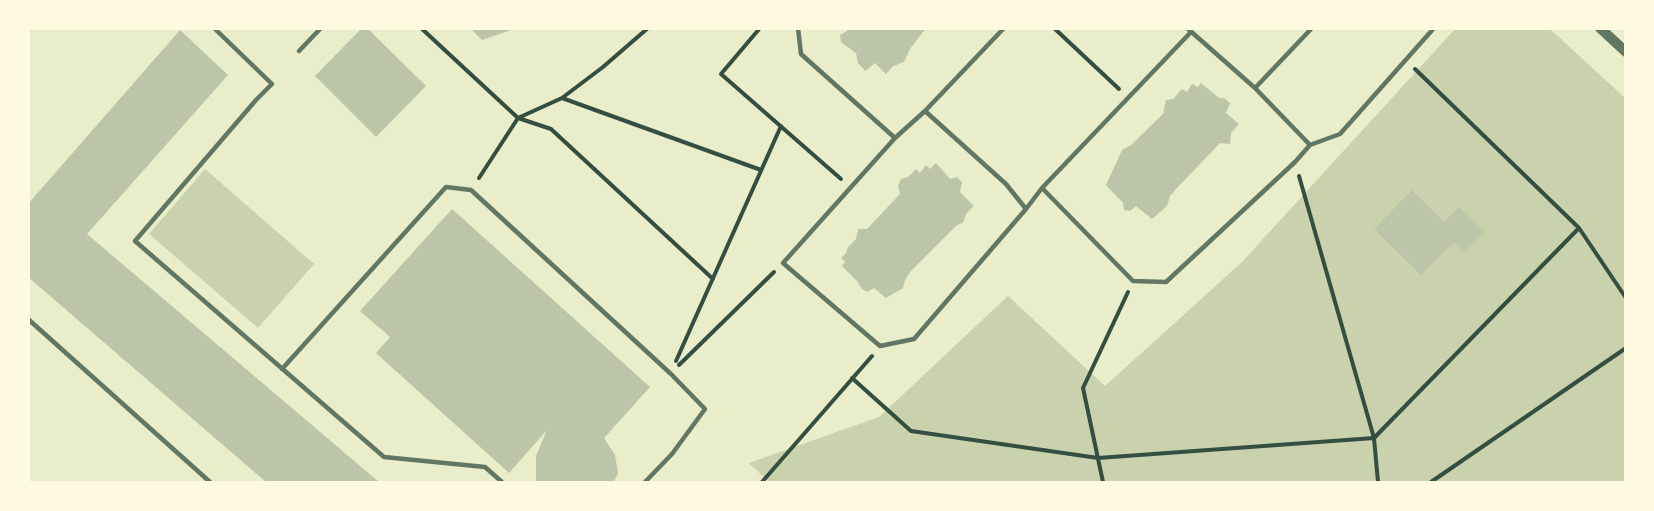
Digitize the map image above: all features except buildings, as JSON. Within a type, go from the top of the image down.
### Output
[{"type":"street","points":[[1600,28],[1626,52]]},
{"type":"lane","points":[[214,28],[272,84],[135,241],[384,457],[485,467],[502,483]]},
{"type":"lane","points":[[299,51],[321,28]]},
{"type":"lane","points":[[798,28],[801,54],[895,138]]},
{"type":"lane","points":[[1004,28],[925,111],[895,138],[783,263],[880,346],[914,339],[1042,188],[1189,30],[1255,88],[1310,145]]},
{"type":"lane","points":[[1255,88],[1312,28]]},
{"type":"lane","points":[[1042,188],[1133,281],[1166,282],[1295,162],[1310,145],[1340,134],[1434,28]]},
{"type":"lane","points":[[925,111],[1006,184],[1026,209]]},
{"type":"lane","points":[[282,369],[446,187],[471,190],[671,374],[705,409],[672,454],[645,483]]},
{"type":"lane","points":[[28,320],[210,483]]},
{"type":"path","points":[[421,28],[518,118],[551,129],[713,279]]},
{"type":"path","points":[[471,190],[518,118],[562,98],[603,67],[648,28]]},
{"type":"path","points":[[760,28],[721,74],[851,187]]},
{"type":"path","points":[[1054,28],[1129,97]]},
{"type":"path","points":[[1406,60],[1579,228],[1626,298]]},
{"type":"path","points":[[562,98],[761,170]]},
{"type":"path","points":[[671,374],[781,126]]},
{"type":"path","points":[[1295,162],[1374,438],[1378,483]]},
{"type":"path","points":[[852,378],[911,431],[1098,458],[1374,438],[1579,228]]},
{"type":"path","points":[[671,374],[783,263]]},
{"type":"path","points":[[1103,483],[1083,388],[1133,281]]},
{"type":"path","points":[[762,483],[880,346]]},
{"type":"path","points":[[1431,483],[1626,348]]},
{"type":"green space","points":[[1455,29],[1550,29],[1625,98],[1625,482],[769,482],[749,463],[879,417],[1008,296],[1105,386],[1242,262]]},
{"type":"green space","points":[[205,169],[314,264],[258,328],[149,234]]}]
